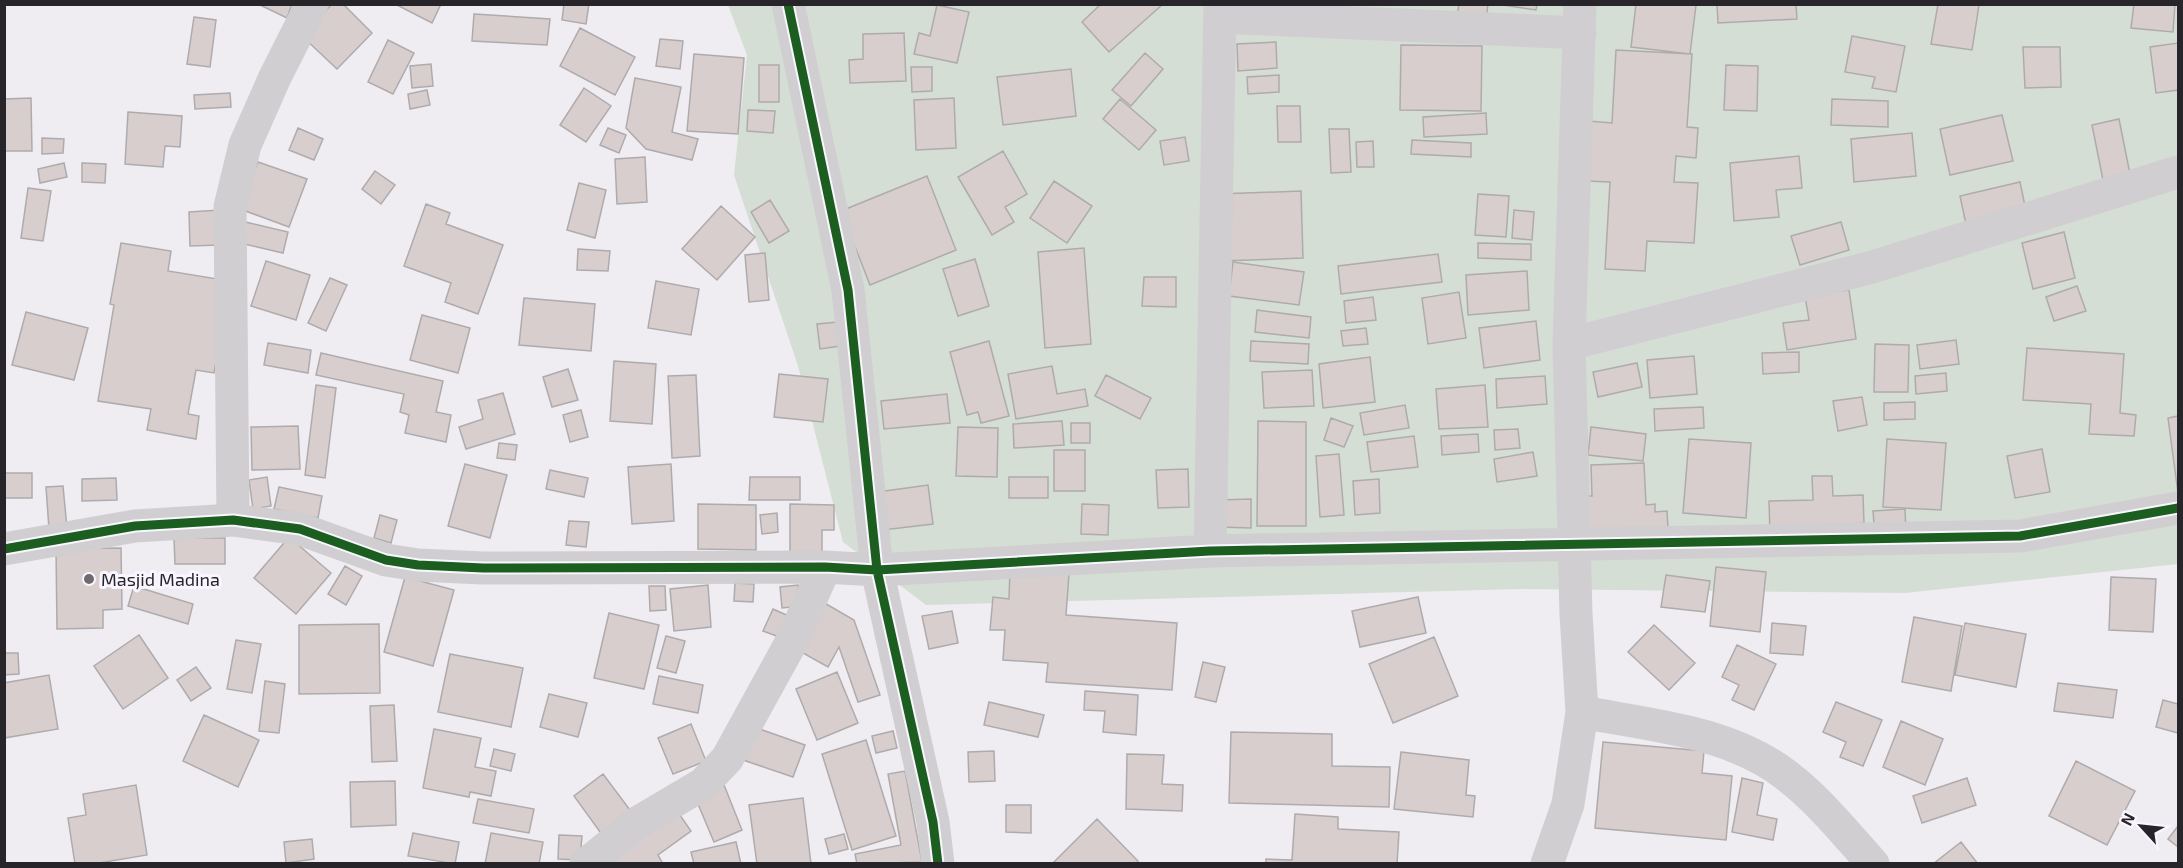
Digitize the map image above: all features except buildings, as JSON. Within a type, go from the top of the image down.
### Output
[{"type":"street","points":[[234,520],[230,207],[245,145],[275,77],[312,4]]},
{"type":"street","points":[[788,4],[848,290],[877,570],[933,822],[938,864]]},
{"type":"street","points":[[1210,551],[1220,11],[1580,19],[1569,344],[1576,614],[1582,712],[1568,804],[1547,864]]},
{"type":"street","points":[[1569,344],[1869,268],[2178,172]]},
{"type":"street","points":[[4,549],[135,526],[234,520],[300,529],[386,560],[418,565],[483,568],[825,567],[877,570],[1210,551],[2020,536],[2178,508]]},
{"type":"street","points":[[586,864],[637,823],[703,784],[727,759],[792,639],[825,567]]},
{"type":"street","points":[[1582,712],[1692,734],[1742,749],[1786,774],[1826,811],[1873,864]]},
{"type":"shaded area","points":[[728,5],[2178,5],[2178,564],[1905,593],[1518,589],[926,605],[843,542],[798,366],[734,175],[747,55]]},
{"type":"cycle path","points":[[788,4],[848,290],[877,570],[933,822],[938,864]]},
{"type":"cycle path","points":[[4,549],[135,526],[233,520],[300,529],[386,560],[418,565],[483,568],[825,567],[877,570],[1210,551],[2020,536],[2178,508]]},
{"type":"place","name":"Masjid Madina","points":[[89,579]]}]
